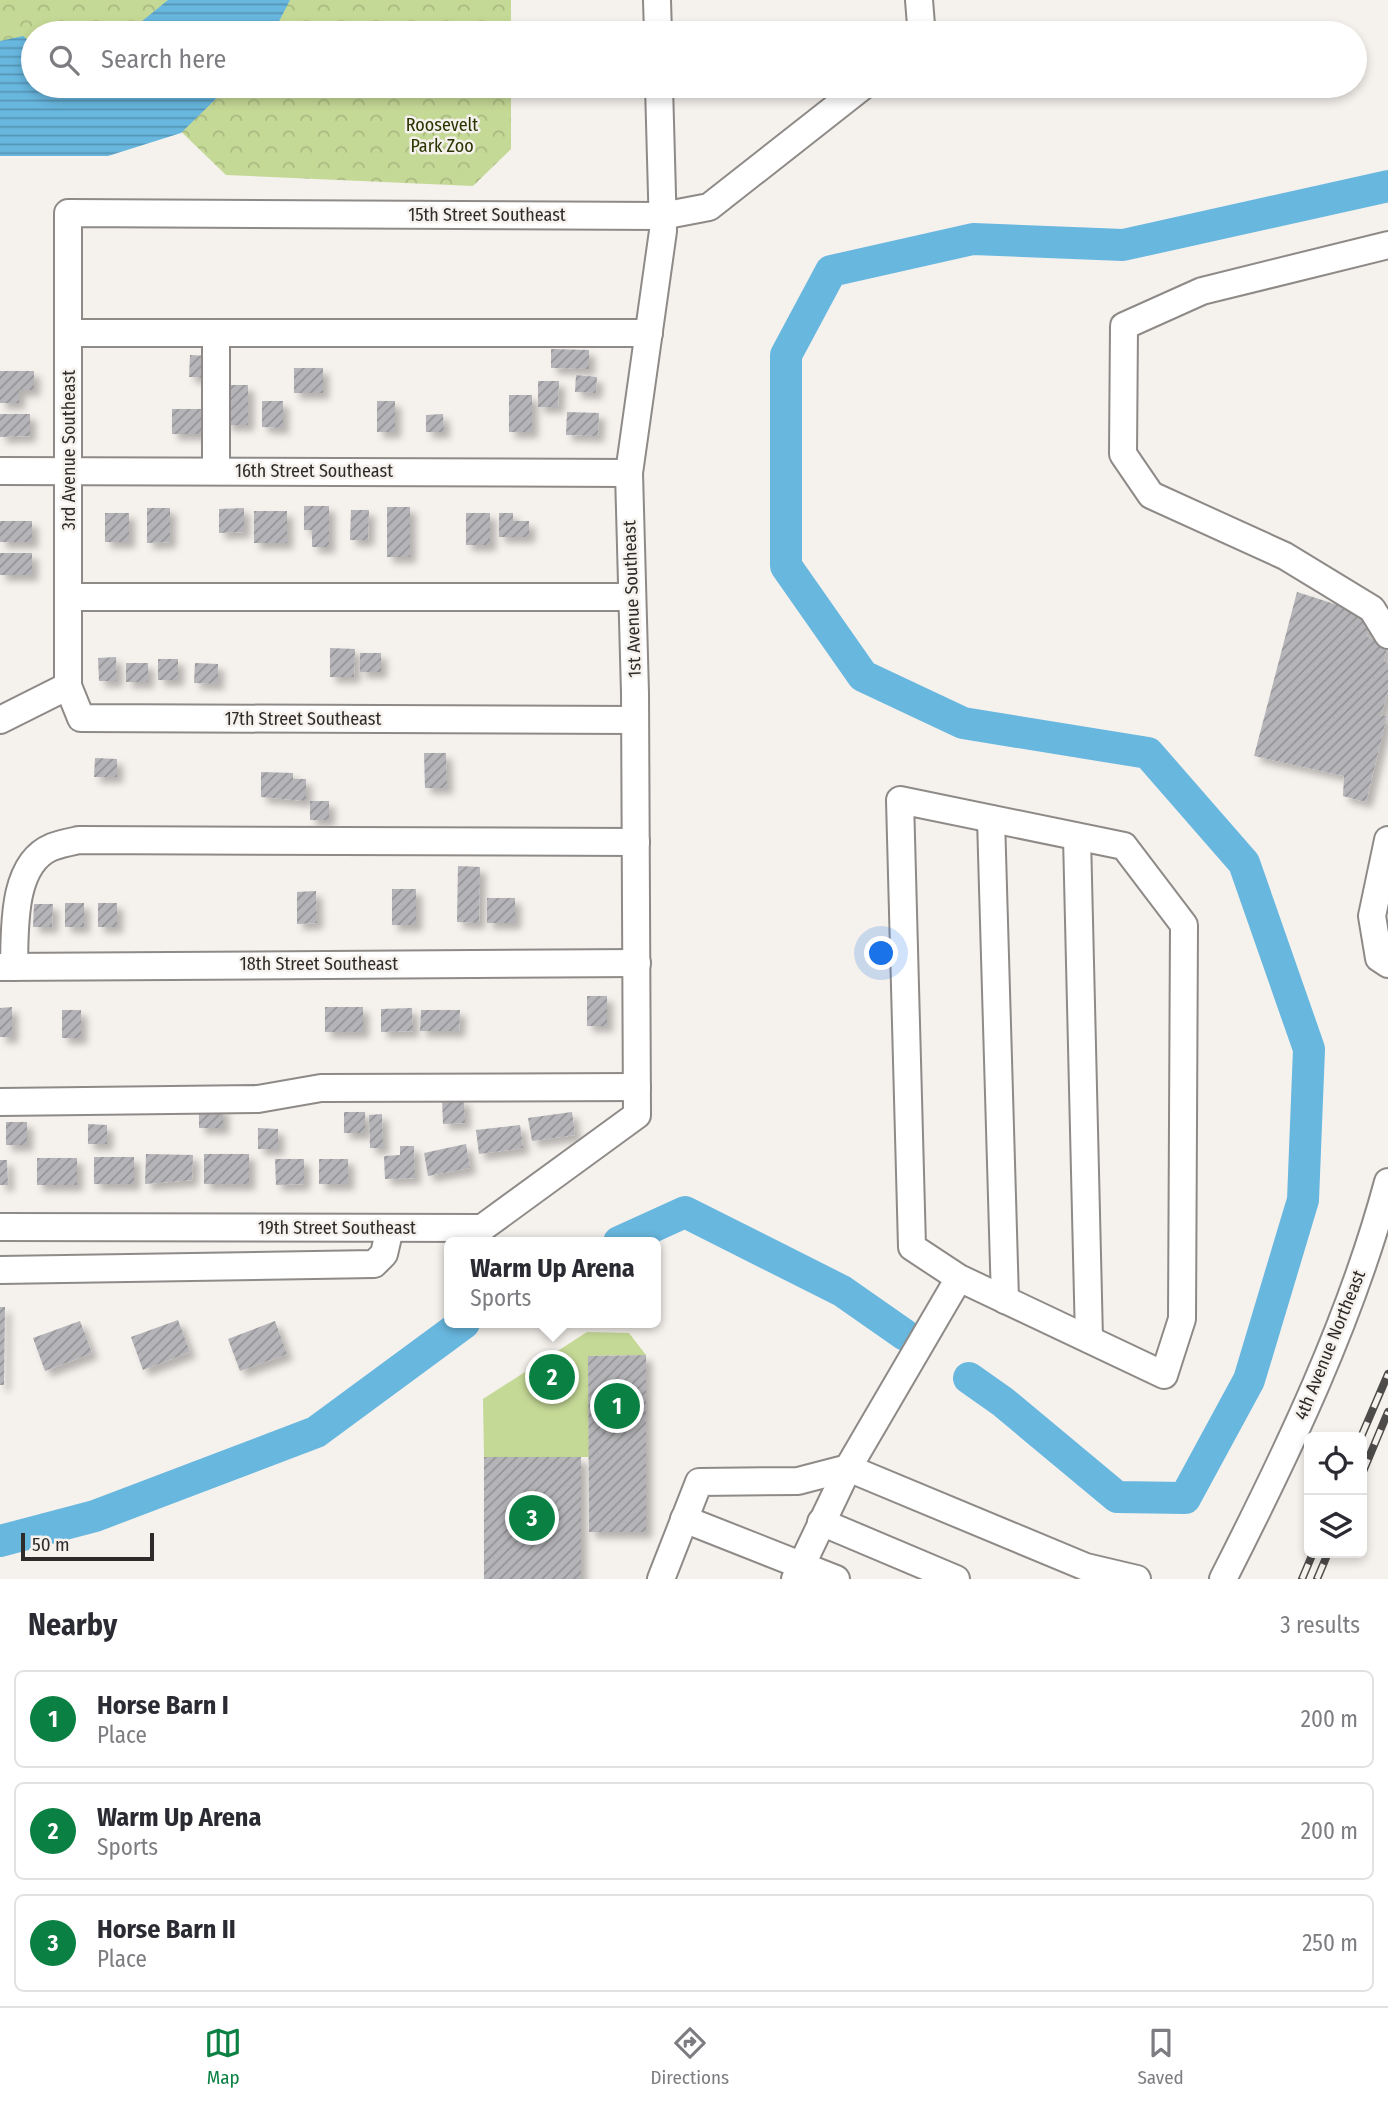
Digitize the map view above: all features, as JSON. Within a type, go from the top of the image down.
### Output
[{"type":"street","points":[[657,0],[658,21]]},
{"type":"street","points":[[919,0],[921,21]]},
{"type":"street","name":"1st Avenue Southeast","points":[[637,1115],[635,720],[629,473],[663,231],[659,98]]},
{"type":"street","name":"15th Street Southeast","points":[[68,214],[662,216],[709,207],[848,98]]},
{"type":"street","name":"3rd Avenue Southeast","points":[[68,214],[68,686]]},
{"type":"street","points":[[1388,245],[1202,291],[1124,326],[1121,389],[1123,454],[1151,495],[1296,562],[1372,609],[1388,635]]},
{"type":"street","points":[[69,333],[649,333]]},
{"type":"street","points":[[216,333],[216,471]]},
{"type":"street","name":"16th Street Southeast","points":[[0,471],[629,473]]},
{"type":"street","points":[[70,597],[632,597]]},
{"type":"street","points":[[0,720],[68,686]]},
{"type":"street","name":"17th Street Southeast","points":[[68,686],[81,718],[635,720]]},
{"type":"street","points":[[900,800],[1077,837],[1124,846],[1184,925],[1182,1319],[1164,1375],[959,1278],[912,1247],[900,800]]},
{"type":"street","points":[[991,819],[1005,1300]]},
{"type":"street","points":[[1077,837],[1088,1339]]},
{"type":"street","points":[[7,967],[17,901],[26,871],[50,848],[79,840],[636,842]]},
{"type":"street","points":[[1388,841],[1372,916],[1379,958],[1388,964]]},
{"type":"street","name":"18th Street Southeast","points":[[7,967],[637,963]]},
{"type":"street","points":[[0,1102],[258,1099],[321,1088],[637,1087]]},
{"type":"street","name":"19th Street Southeast","points":[[0,1227],[482,1228],[637,1115]]},
{"type":"street","name":"4th Avenue Northeast","points":[[1223,1579],[1270,1487],[1327,1358],[1373,1238],[1388,1182]]},
{"type":"street","points":[[0,1270],[373,1264],[384,1254],[390,1228]]},
{"type":"street","points":[[798,1572],[848,1468],[959,1278]]},
{"type":"street","points":[[669,1571],[684,1518],[699,1482],[798,1481],[848,1468],[1086,1567],[1137,1579]]},
{"type":"street","points":[[684,1518],[798,1572],[835,1579]]},
{"type":"street","points":[[821,1522],[956,1579]]},
{"type":"green space","points":[[0,0],[511,0],[511,21],[21,21],[21,45],[0,47]]},
{"type":"green space","name":"Roosevelt Park Zoo","points":[[146,98],[511,98],[511,149],[473,186],[226,175]]},
{"type":"green space","points":[[587,1332],[629,1333],[646,1355],[588,1356],[589,1457],[484,1457],[483,1399]]},
{"type":"water","points":[[168,0],[290,0],[279,21],[142,21]]},
{"type":"water","points":[[21,36],[21,98],[217,98],[181,133],[108,156],[0,156],[0,41]]},
{"type":"building","points":[[551,349],[589,350],[589,369],[551,368]]},
{"type":"building","points":[[190,355],[210,356],[209,378],[189,377]]},
{"type":"building","points":[[294,368],[323,368],[323,393],[294,393]]},
{"type":"building","points":[[0,371],[34,371],[34,390],[19,390],[19,403],[0,403]]},
{"type":"building","points":[[576,375],[597,377],[596,393],[575,392]]},
{"type":"building","points":[[538,381],[559,381],[558,407],[538,407]]},
{"type":"building","points":[[226,385],[248,385],[248,425],[226,425]]},
{"type":"building","points":[[509,395],[532,395],[532,432],[509,432]]},
{"type":"building","points":[[262,401],[283,401],[283,428],[262,427]]},
{"type":"building","points":[[377,401],[395,401],[395,432],[377,432]]},
{"type":"building","points":[[172,409],[206,409],[206,434],[172,434]]},
{"type":"building","points":[[567,412],[599,413],[598,436],[566,435]]},
{"type":"building","points":[[0,414],[30,414],[30,436],[0,437]]},
{"type":"building","points":[[443,414],[444,432],[426,432],[426,415]]},
{"type":"building","points":[[304,506],[329,506],[329,547],[312,547],[312,530],[304,530]]},
{"type":"building","points":[[387,507],[410,507],[410,557],[387,557]]},
{"type":"building","points":[[147,508],[170,508],[170,542],[147,543]]},
{"type":"building","points":[[244,508],[244,532],[219,533],[219,509]]},
{"type":"building","points":[[351,510],[369,510],[368,540],[350,540]]},
{"type":"building","points":[[254,511],[287,511],[287,543],[254,543]]},
{"type":"building","points":[[105,513],[129,513],[129,542],[105,542]]},
{"type":"building","points":[[466,513],[490,513],[490,545],[466,545]]},
{"type":"building","points":[[499,513],[513,513],[513,521],[529,521],[529,537],[499,537]]},
{"type":"building","points":[[0,521],[32,521],[32,542],[0,542]]},
{"type":"building","points":[[0,553],[32,553],[32,575],[0,575]]},
{"type":"building","points":[[1297,592],[1372,616],[1367,637],[1388,643],[1384,661],[1388,663],[1388,691],[1381,716],[1387,716],[1366,802],[1343,796],[1344,776],[1254,756]]},
{"type":"building","points":[[330,648],[355,649],[354,677],[330,677]]},
{"type":"building","points":[[360,653],[381,653],[381,672],[360,672]]},
{"type":"building","points":[[116,657],[117,681],[99,681],[98,658]]},
{"type":"building","points":[[158,659],[178,659],[178,680],[158,680]]},
{"type":"building","points":[[126,663],[148,663],[148,682],[126,682]]},
{"type":"building","points":[[195,663],[218,664],[218,684],[194,683]]},
{"type":"building","points":[[424,753],[446,753],[447,788],[425,788]]},
{"type":"building","points":[[95,758],[117,759],[117,777],[94,777]]},
{"type":"building","points":[[261,772],[293,773],[293,779],[306,779],[306,801],[261,797]]},
{"type":"building","points":[[310,801],[329,801],[329,820],[310,820]]},
{"type":"building","points":[[458,866],[480,867],[479,923],[457,922]]},
{"type":"building","points":[[392,889],[416,889],[416,925],[392,925]]},
{"type":"building","points":[[316,891],[317,923],[297,924],[297,892]]},
{"type":"building","points":[[487,898],[515,898],[515,923],[487,923]]},
{"type":"building","points":[[65,903],[84,903],[84,927],[65,927]]},
{"type":"building","points":[[98,903],[117,903],[117,927],[98,927]]},
{"type":"building","points":[[34,904],[53,904],[52,927],[33,927]]},
{"type":"building","points":[[587,996],[607,996],[607,1026],[587,1026]]},
{"type":"building","points":[[12,1007],[12,1037],[0,1037],[0,1008]]},
{"type":"building","points":[[325,1007],[363,1007],[363,1032],[325,1032]]},
{"type":"building","points":[[412,1008],[413,1031],[381,1032],[381,1009]]},
{"type":"building","points":[[62,1010],[81,1010],[81,1038],[62,1038]]},
{"type":"building","points":[[421,1010],[460,1010],[459,1031],[420,1031]]},
{"type":"building","points":[[464,1099],[465,1123],[443,1124],[442,1100]]},
{"type":"building","points":[[199,1107],[223,1107],[223,1128],[199,1128]]},
{"type":"building","points":[[344,1112],[365,1112],[365,1133],[344,1133]]},
{"type":"building","points":[[572,1112],[575,1135],[532,1141],[528,1118]]},
{"type":"building","points":[[382,1114],[383,1148],[370,1148],[369,1115]]},
{"type":"building","points":[[6,1122],[27,1122],[27,1145],[6,1145]]},
{"type":"building","points":[[88,1124],[107,1125],[107,1144],[88,1144]]},
{"type":"building","points":[[520,1125],[523,1148],[479,1154],[476,1130]]},
{"type":"building","points":[[258,1128],[278,1129],[278,1149],[258,1149]]},
{"type":"building","points":[[466,1144],[470,1168],[428,1176],[424,1153]]},
{"type":"building","points":[[400,1146],[414,1146],[415,1178],[385,1179],[384,1156],[400,1155]]},
{"type":"building","points":[[146,1154],[193,1155],[192,1180],[145,1184]]},
{"type":"building","points":[[204,1154],[249,1154],[249,1184],[204,1184]]},
{"type":"building","points":[[94,1157],[134,1157],[134,1184],[94,1184]]},
{"type":"building","points":[[37,1158],[77,1158],[77,1185],[37,1185]]},
{"type":"building","points":[[275,1159],[304,1159],[304,1184],[276,1185]]},
{"type":"building","points":[[319,1159],[348,1159],[348,1184],[319,1184]]},
{"type":"building","points":[[0,1160],[7,1160],[8,1185],[0,1185]]},
{"type":"building","points":[[0,1307],[5,1307],[4,1385],[0,1385]]},
{"type":"building","points":[[178,1320],[190,1352],[143,1370],[131,1337]]},
{"type":"building","points":[[80,1321],[92,1353],[45,1371],[33,1338]]},
{"type":"building","points":[[275,1321],[287,1354],[240,1371],[228,1339]]},
{"type":"building","points":[[646,1355],[646,1532],[589,1532],[588,1356]]},
{"type":"building","points":[[484,1457],[581,1457],[581,1579],[484,1579]]},
{"type":"waterway","points":[[969,1378],[1003,1402],[1117,1497],[1185,1498],[1249,1380],[1303,1200],[1309,1049],[1244,863],[1148,753],[963,723],[863,676],[786,566],[786,355],[831,271],[973,239],[1123,245],[1388,186]]},
{"type":"waterway","points":[[630,1237],[685,1212],[842,1291],[905,1335]]},
{"type":"waterway","points":[[0,1541],[95,1516],[316,1432],[457,1328]]},
{"type":"railway","points":[[1363,1432],[1388,1374]]},
{"type":"railway","points":[[1367,1462],[1388,1412]]},
{"type":"railway","points":[[1302,1579],[1311,1558]]},
{"type":"railway","points":[[1317,1579],[1326,1558]]},
{"type":"place","name":"Warm Up Arena","points":[[552,1377]]},
{"type":"place","name":"Horse Barn I","points":[[617,1406]]},
{"type":"place","name":"Horse Barn II","points":[[532,1518]]}]
